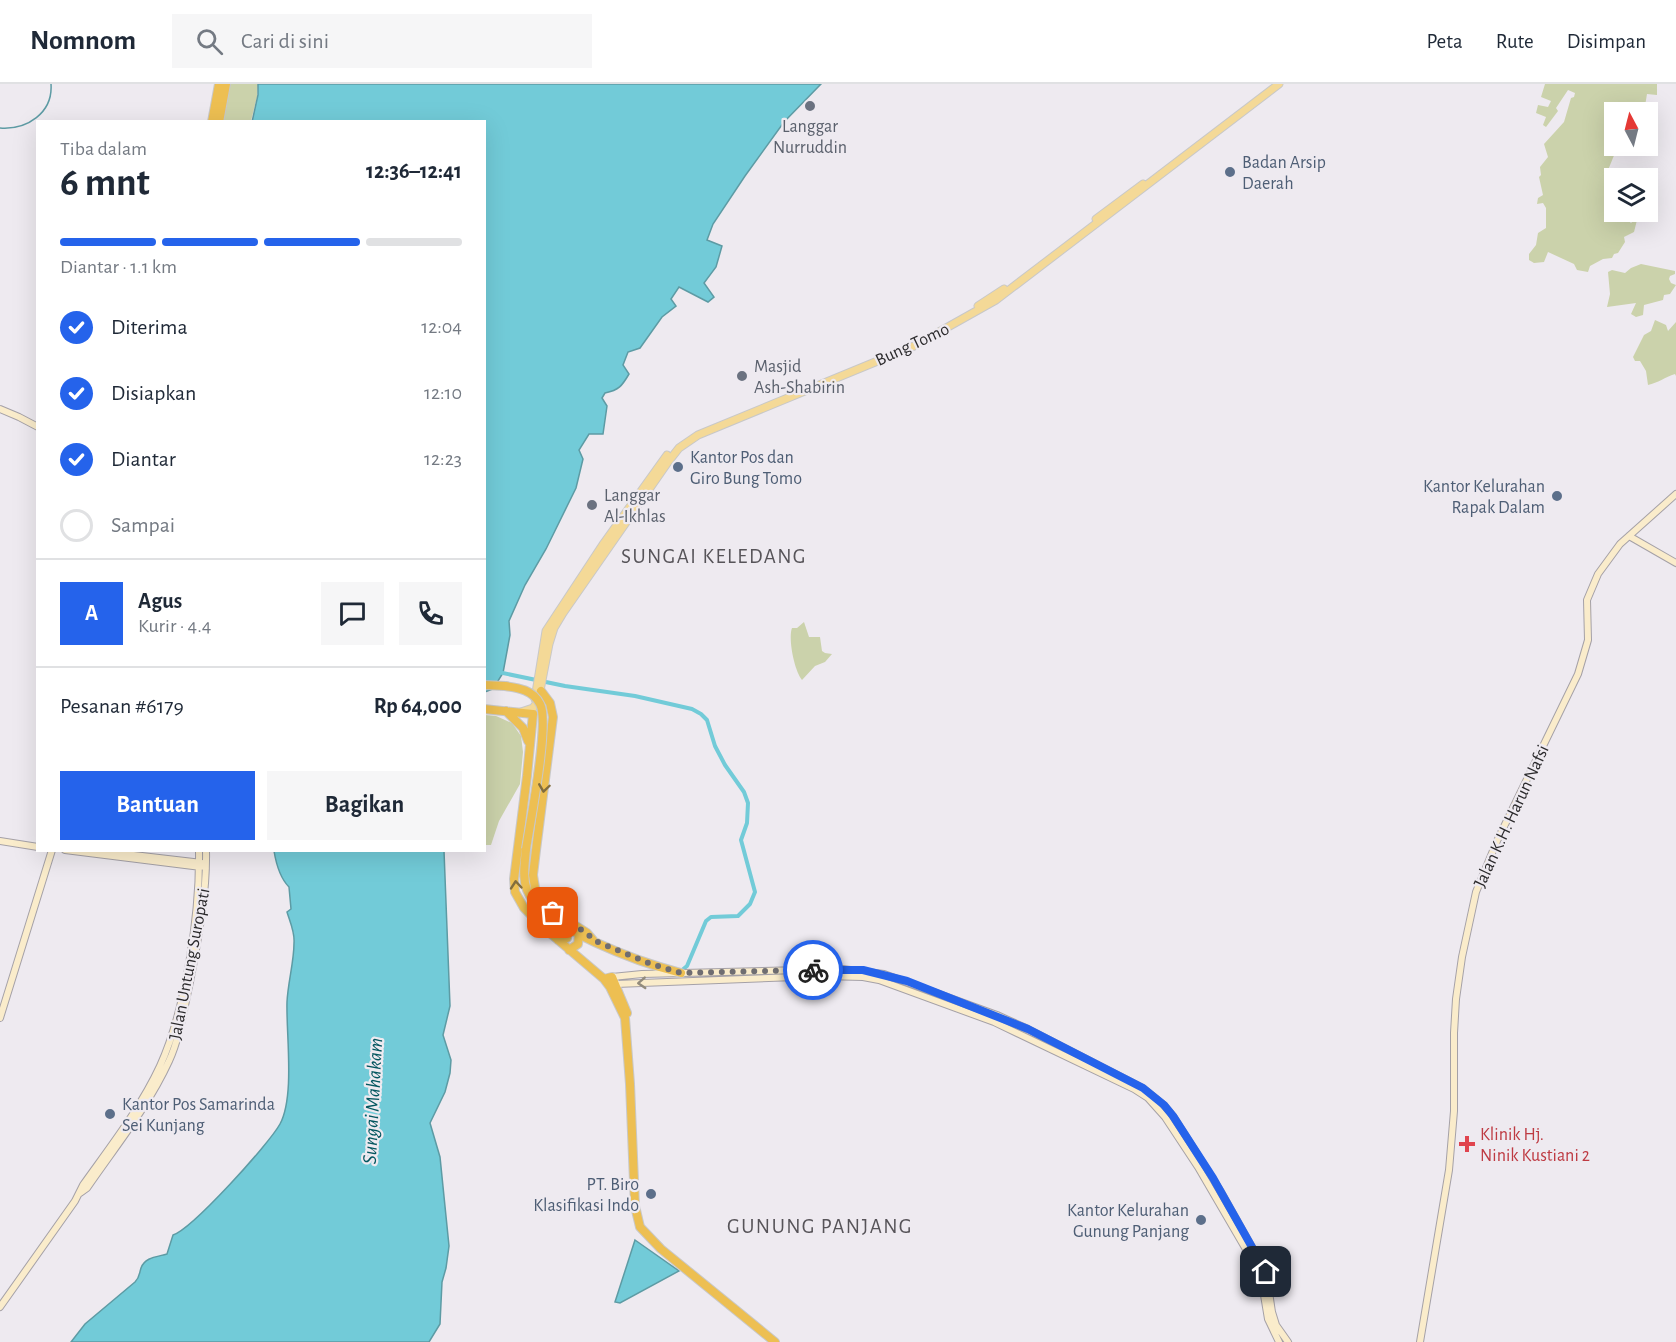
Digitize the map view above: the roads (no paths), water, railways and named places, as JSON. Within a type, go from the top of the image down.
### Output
[{"type":"highway","points":[[212,120],[219,84]]},
{"type":"highway","points":[[219,120],[226,84]]},
{"type":"highway","points":[[486,685],[520,688],[531,693],[541,705],[543,712],[543,733],[524,876],[526,889],[540,910],[568,928],[593,940],[651,964],[681,973]]},
{"type":"highway","points":[[541,691],[550,703],[553,717],[533,875],[535,888],[544,906],[587,933],[593,940]]},
{"type":"highway","points":[[486,709],[533,711],[514,879],[515,892],[524,908],[569,950],[610,982],[630,1025],[639,1208],[642,1221],[654,1237],[781,1342]]},
{"type":"highway","points":[[506,711],[523,728],[530,745]]},
{"type":"highway","points":[[558,940],[567,938],[568,928]]},
{"type":"highway","points":[[569,950],[578,944],[579,933]]},
{"type":"highway","points":[[610,982],[627,1028],[635,1206],[640,1227],[651,1240],[775,1342]]},
{"type":"main road","name":"Bung Tomo","points":[[1130,197],[1273,84]]},
{"type":"main road","name":"Bung Tomo","points":[[533,711],[541,691],[546,655],[554,628],[676,445],[701,429],[935,334],[1067,245],[1280,84]]},
{"type":"main road","points":[[0,410],[36,426]]},
{"type":"main road","name":"Bung Tomo","points":[[533,711],[546,631],[576,584],[647,487]]},
{"type":"main road","name":"Jalan K.H. Harun Nafsi","points":[[1421,1342],[1448,1178],[1456,1111],[1455,1028],[1460,970],[1476,892],[1497,841],[1578,674],[1588,640],[1587,600],[1609,558],[1676,494]]},
{"type":"main road","points":[[1632,535],[1676,563]]},
{"type":"main road","points":[[0,840],[36,845]]},
{"type":"main road","points":[[0,1018],[51,852]]},
{"type":"main road","points":[[83,852],[203,865]]},
{"type":"main road","points":[[112,852],[203,865]]},
{"type":"main road","name":"Jalan Untung Suropati","points":[[200,852],[203,865]]},
{"type":"main road","name":"Jalan Untung Suropati","points":[[0,1307],[145,1095],[161,1063],[179,1007],[191,949],[206,852]]},
{"type":"main road","points":[[610,982],[842,969],[863,970],[907,981],[997,1015],[1143,1088],[1164,1105],[1173,1116],[1257,1269],[1261,1277],[1268,1319],[1279,1342]]},
{"type":"main road","points":[[610,982],[642,974],[681,973],[710,977]]},
{"type":"main road","points":[[1201,1166],[1266,1272],[1276,1325],[1288,1342]]},
{"type":"water","points":[[258,84],[821,84],[784,122],[713,224],[707,240],[722,246],[716,267],[704,283],[714,297],[708,302],[679,287],[671,299],[676,306],[662,317],[640,348],[628,352],[623,365],[629,374],[624,382],[617,389],[605,393],[602,398],[607,406],[603,434],[589,434],[579,450],[583,459],[576,488],[546,549],[525,585],[509,621],[510,635],[503,673],[493,689],[486,692],[486,120],[252,120]]},
{"type":"water","name":"Sungai Mahakam","points":[[274,852],[444,852],[450,1006],[443,1035],[451,1060],[445,1092],[430,1123],[440,1157],[449,1246],[442,1282],[440,1324],[429,1342],[71,1342],[85,1324],[135,1282],[145,1262],[167,1254],[173,1235],[196,1218],[230,1185],[280,1124],[285,1112],[289,1082],[287,1002],[294,939],[287,912],[291,909],[289,887],[277,865]]},
{"type":"water","points":[[635,1240],[679,1271],[620,1303],[615,1302]]},
{"type":"waterway","points":[[0,128],[20,126],[36,118],[48,103],[51,84]]},
{"type":"waterway","points":[[498,672],[565,686],[635,696],[692,709],[707,720],[715,746],[744,792],[748,803],[747,823],[741,840],[755,892],[750,904],[738,916],[711,917],[706,921],[687,966],[681,971]]},
{"type":"place","name":"Langgar Nurruddin","points":[[810,106]]},
{"type":"place","name":"Badan Arsip Daerah","points":[[1230,172]]},
{"type":"place","name":"Masjid Ash-Shabirin","points":[[742,376]]},
{"type":"place","name":"Kantor Pos dan Giro Bung Tomo","points":[[678,467]]},
{"type":"place","name":"Kantor Kelurahan Rapak Dalam","points":[[1557,496]]},
{"type":"place","name":"Langgar Al-Ikhlas","points":[[592,505]]},
{"type":"place","name":"Kantor Pos Samarinda Sei Kunjang","points":[[110,1114]]},
{"type":"place","name":"Klinik Hj. Ninik Kustiani 2","points":[[1467,1144]]},
{"type":"place","name":"PT. Biro Klasifikasi Indo","points":[[651,1194]]},
{"type":"place","name":"Kantor Kelurahan Gunung Panjang","points":[[1201,1220]]},
{"type":"district","name":"SUNGAI KELEDANG","points":[[714,556]]},
{"type":"district","name":"GUNUNG PANJANG","points":[[820,1226]]}]
